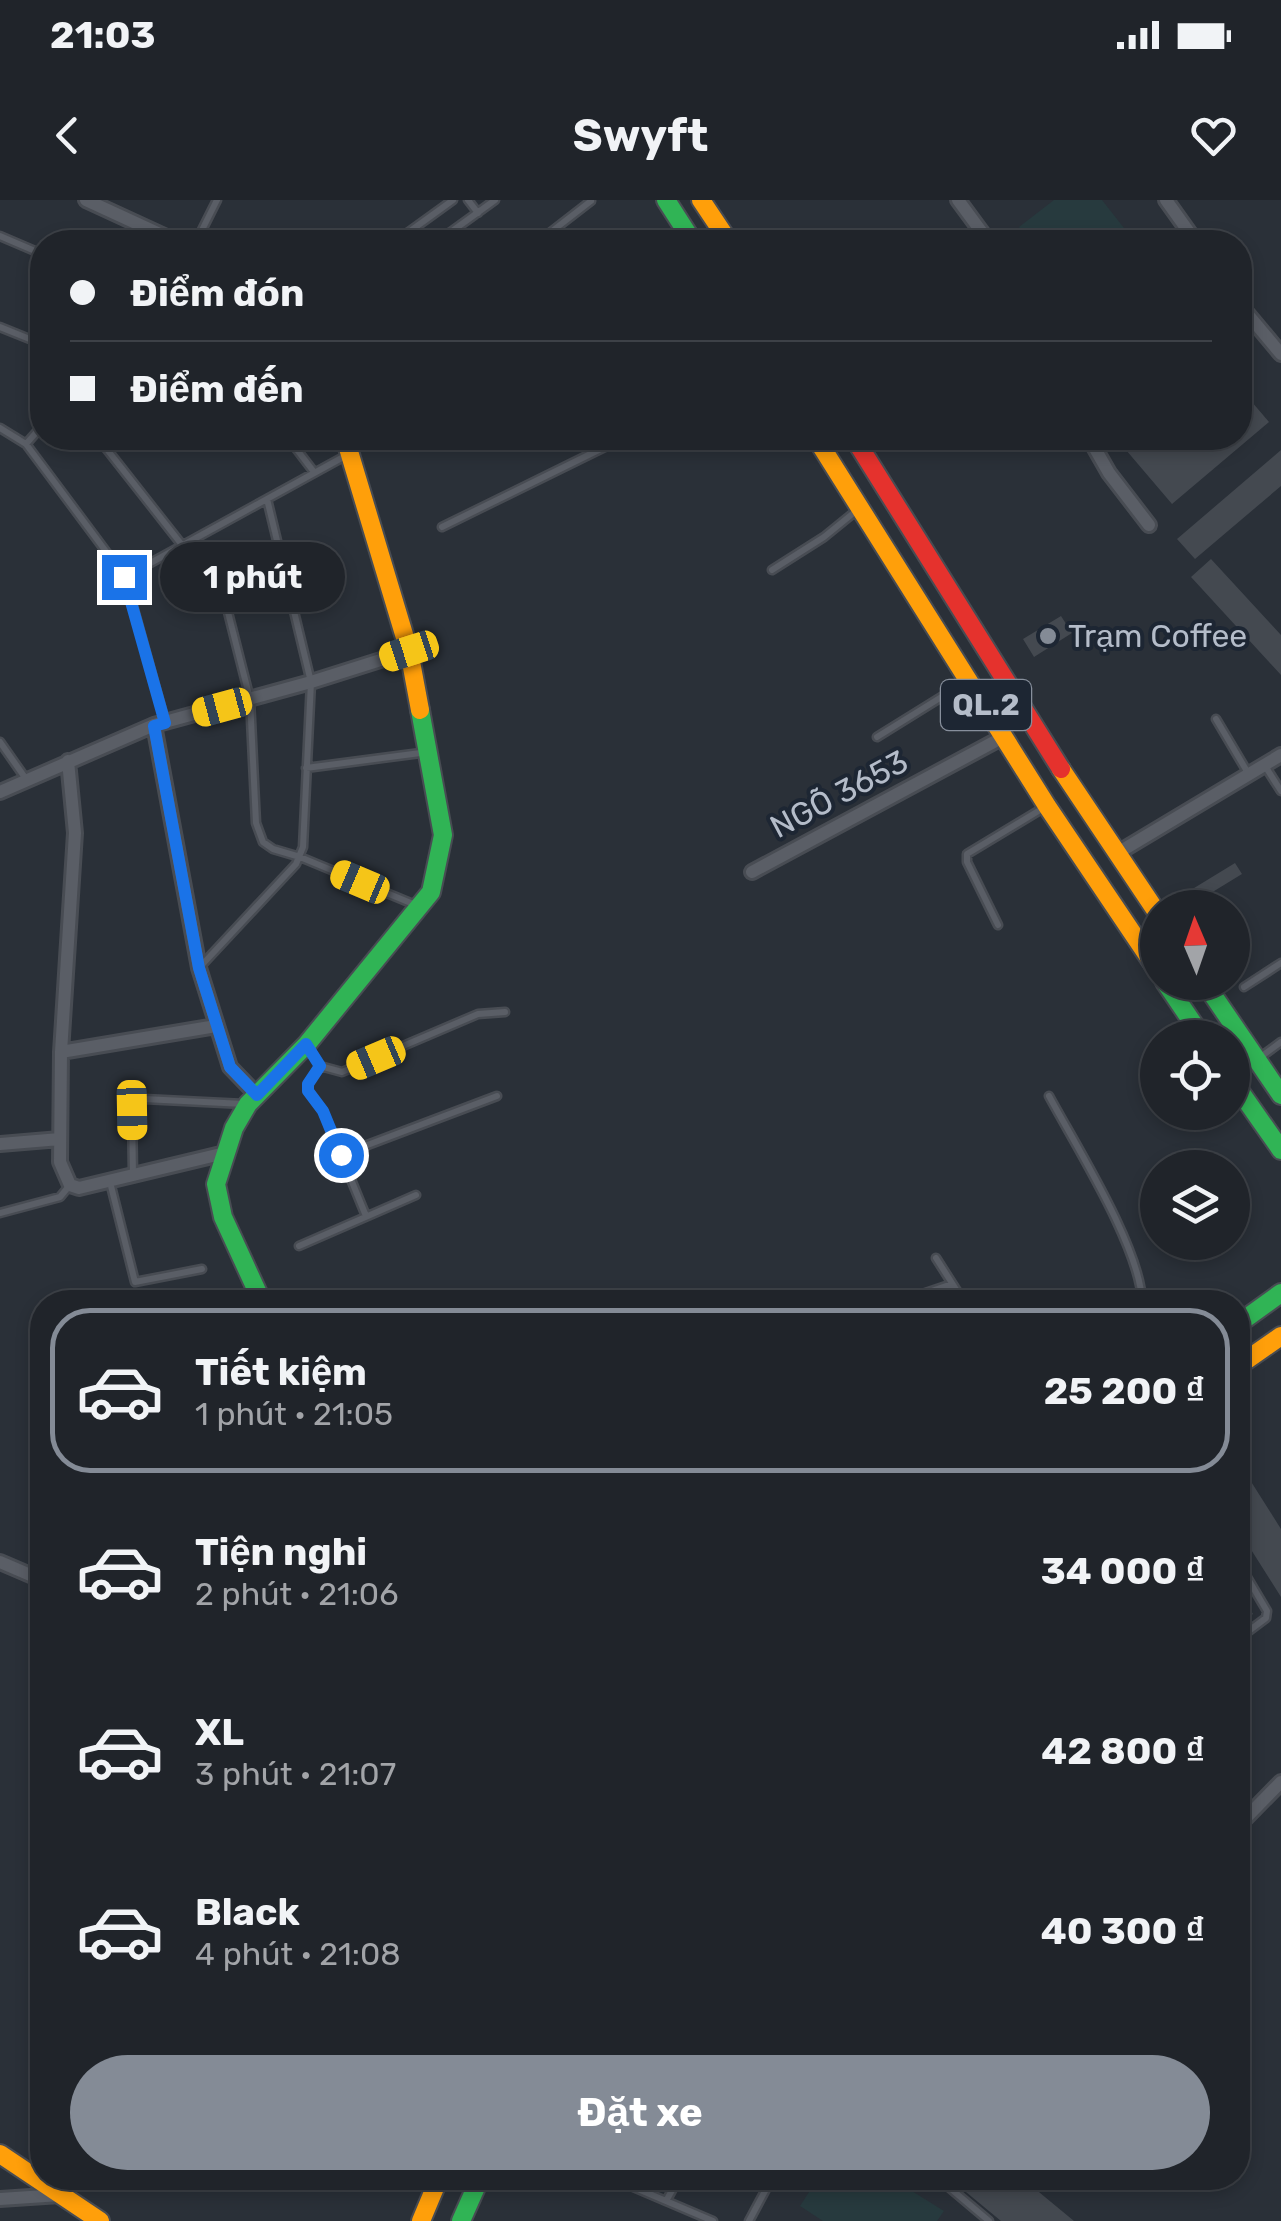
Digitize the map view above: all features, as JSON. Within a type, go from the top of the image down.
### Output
[{"type":"main road","points":[[666,200],[685,230]]},
{"type":"main road","points":[[702,200],[721,230]]},
{"type":"main road","points":[[257,1290],[224,1217],[216,1184],[234,1128],[252,1100],[306,1044],[431,892],[443,835],[409,651],[349,450]]},
{"type":"main road","name":"QL.2","points":[[824,450],[1047,806],[1140,944]]},
{"type":"main road","name":"QL.2","points":[[862,450],[1141,890]]},
{"type":"main road","points":[[1218,1000],[1268,1065],[1281,1095]]},
{"type":"main road","points":[[1250,1106],[1281,1150]]},
{"type":"main road","points":[[1250,1315],[1281,1293]]},
{"type":"main road","points":[[1250,1358],[1281,1336]]},
{"type":"main road","points":[[0,2154],[30,2174]]},
{"type":"main road","points":[[54,2190],[100,2221]]},
{"type":"main road","points":[[420,2221],[434,2190]]},
{"type":"main road","points":[[461,2221],[475,2190]]},
{"type":"street","points":[[86,200],[151,230]]},
{"type":"street","points":[[958,200],[980,230]]},
{"type":"street","points":[[1166,200],[1187,230]]},
{"type":"street","points":[[1252,319],[1281,354]]},
{"type":"street","points":[[1096,450],[1148,525]]},
{"type":"street","points":[[0,792],[159,724],[409,651]]},
{"type":"street","points":[[159,724],[199,968],[230,1067],[252,1100]]},
{"type":"street","name":"NGÕ 3653","points":[[752,872],[1005,736]]},
{"type":"street","points":[[1116,854],[1281,755]]},
{"type":"street","points":[[68,761],[75,833],[61,1052],[60,1162],[70,1185],[79,1188],[225,1153]]},
{"type":"street","points":[[61,1052],[216,1026]]},
{"type":"street","points":[[0,1144],[60,1139]]},
{"type":"street","points":[[0,1562],[30,1575]]},
{"type":"street","points":[[1250,1814],[1281,1782]]},
{"type":"street","points":[[0,2199],[60,2194]]},
{"type":"lane","points":[[202,230],[216,200]]},
{"type":"lane","points":[[414,230],[454,200]]},
{"type":"lane","points":[[468,200],[478,213]]},
{"type":"lane","points":[[455,230],[495,200]]},
{"type":"lane","points":[[553,230],[591,200]]},
{"type":"lane","points":[[0,236],[30,249]]},
{"type":"lane","points":[[0,327],[30,339]]},
{"type":"lane","points":[[0,428],[30,449]]},
{"type":"lane","points":[[26,444],[30,440]]},
{"type":"lane","points":[[30,450],[124,577],[159,724]]},
{"type":"lane","points":[[107,450],[182,546]]},
{"type":"lane","points":[[297,450],[314,472]]},
{"type":"lane","points":[[124,577],[314,472],[342,450]]},
{"type":"lane","points":[[442,527],[599,450]]},
{"type":"lane","points":[[199,968],[300,857],[311,682],[267,499]]},
{"type":"lane","points":[[772,570],[840,526],[860,506]]},
{"type":"lane","points":[[214,557],[250,700],[256,823],[263,842],[420,907]]},
{"type":"lane","points":[[877,737],[970,680]]},
{"type":"lane","points":[[1216,719],[1249,774]]},
{"type":"lane","points":[[0,742],[26,780]]},
{"type":"lane","points":[[306,768],[429,752]]},
{"type":"lane","points":[[1264,765],[1281,791]]},
{"type":"lane","points":[[998,926],[968,862],[968,854],[1047,806]]},
{"type":"lane","points":[[1250,983],[1281,963]]},
{"type":"lane","points":[[306,1044],[320,1066],[342,1072],[478,1014],[505,1012]]},
{"type":"lane","points":[[1268,1065],[1281,1042]]},
{"type":"lane","points":[[320,1066],[308,1084],[308,1091],[323,1111],[366,1216]]},
{"type":"lane","points":[[341,1155],[497,1096]]},
{"type":"lane","points":[[1049,1096],[1126,1242],[1142,1290]]},
{"type":"lane","points":[[133,1176],[135,1103],[252,1100]]},
{"type":"lane","points":[[110,1181],[135,1282],[202,1268]]},
{"type":"lane","points":[[0,1213],[60,1197],[70,1185]]},
{"type":"lane","points":[[300,1246],[416,1194]]},
{"type":"lane","points":[[936,1258],[956,1290]]},
{"type":"lane","points":[[935,1290],[952,1284]]},
{"type":"lane","points":[[1250,1583],[1267,1611],[1266,1618],[1250,1630]]},
{"type":"lane","points":[[640,2190],[713,2221]]},
{"type":"lane","points":[[666,2201],[672,2190]]},
{"type":"lane","points":[[749,2221],[766,2190]]},
{"type":"lane","points":[[954,2190],[989,2221]]},
{"type":"green space","points":[[1054,200],[1102,200],[1126,230],[1021,230],[1019,227]]},
{"type":"green space","points":[[810,2190],[910,2190],[944,2211],[937,2221],[823,2221],[800,2206]]},
{"type":"building","points":[[1252,402],[1269,422],[1252,436]]},
{"type":"building","points":[[1126,450],[1236,450],[1172,504]]},
{"type":"building","points":[[1281,450],[1281,486],[1195,559],[1177,539]]},
{"type":"building","points":[[1211,559],[1281,635],[1281,675],[1191,577]]},
{"type":"building","name":"Trạm Coffee","points":[[1061,616],[1072,633],[1034,657],[1023,639]]},
{"type":"building","points":[[1235,863],[1242,874],[1216,890],[1191,890]]},
{"type":"building","points":[[1250,1480],[1281,1529],[1281,1597],[1250,1548]]},
{"type":"building","points":[[964,2190],[1037,2190],[1074,2221],[1001,2221]]},
{"type":"traffic: fast","points":[[666,200],[685,230]]},
{"type":"traffic: fast","points":[[256,1290],[223,1217],[216,1184],[234,1128],[248,1104],[307,1044],[431,892],[443,835],[420,710]]},
{"type":"traffic: fast","points":[[1177,1000],[1191,1020]]},
{"type":"traffic: fast","points":[[1216,1000],[1281,1095]]},
{"type":"traffic: fast","points":[[1250,1106],[1281,1150]]},
{"type":"traffic: fast","points":[[1250,1315],[1281,1293]]},
{"type":"traffic: fast","points":[[461,2221],[475,2190]]},
{"type":"traffic: slow","points":[[701,200],[721,230]]},
{"type":"traffic: slow","points":[[349,450],[409,651],[420,710]]},
{"type":"traffic: slow","points":[[824,450],[1047,806],[1140,944]]},
{"type":"traffic: slow","points":[[1061,769],[1142,890]]},
{"type":"traffic: slow","points":[[1250,1358],[1281,1336]]},
{"type":"traffic: slow","points":[[0,2154],[30,2174]]},
{"type":"traffic: slow","points":[[54,2190],[100,2221]]},
{"type":"traffic: slow","points":[[421,2221],[434,2190]]},
{"type":"traffic: jam","points":[[862,450],[1061,769]]},
{"type":"place","name":"Trạm Coffee","points":[[1048,636]]},
{"type":"route","points":[[124,577],[165,723],[154,726],[199,968],[219,1038],[230,1067],[257,1095],[306,1044],[320,1066],[308,1084],[308,1091],[323,1111],[341,1155]]}]
